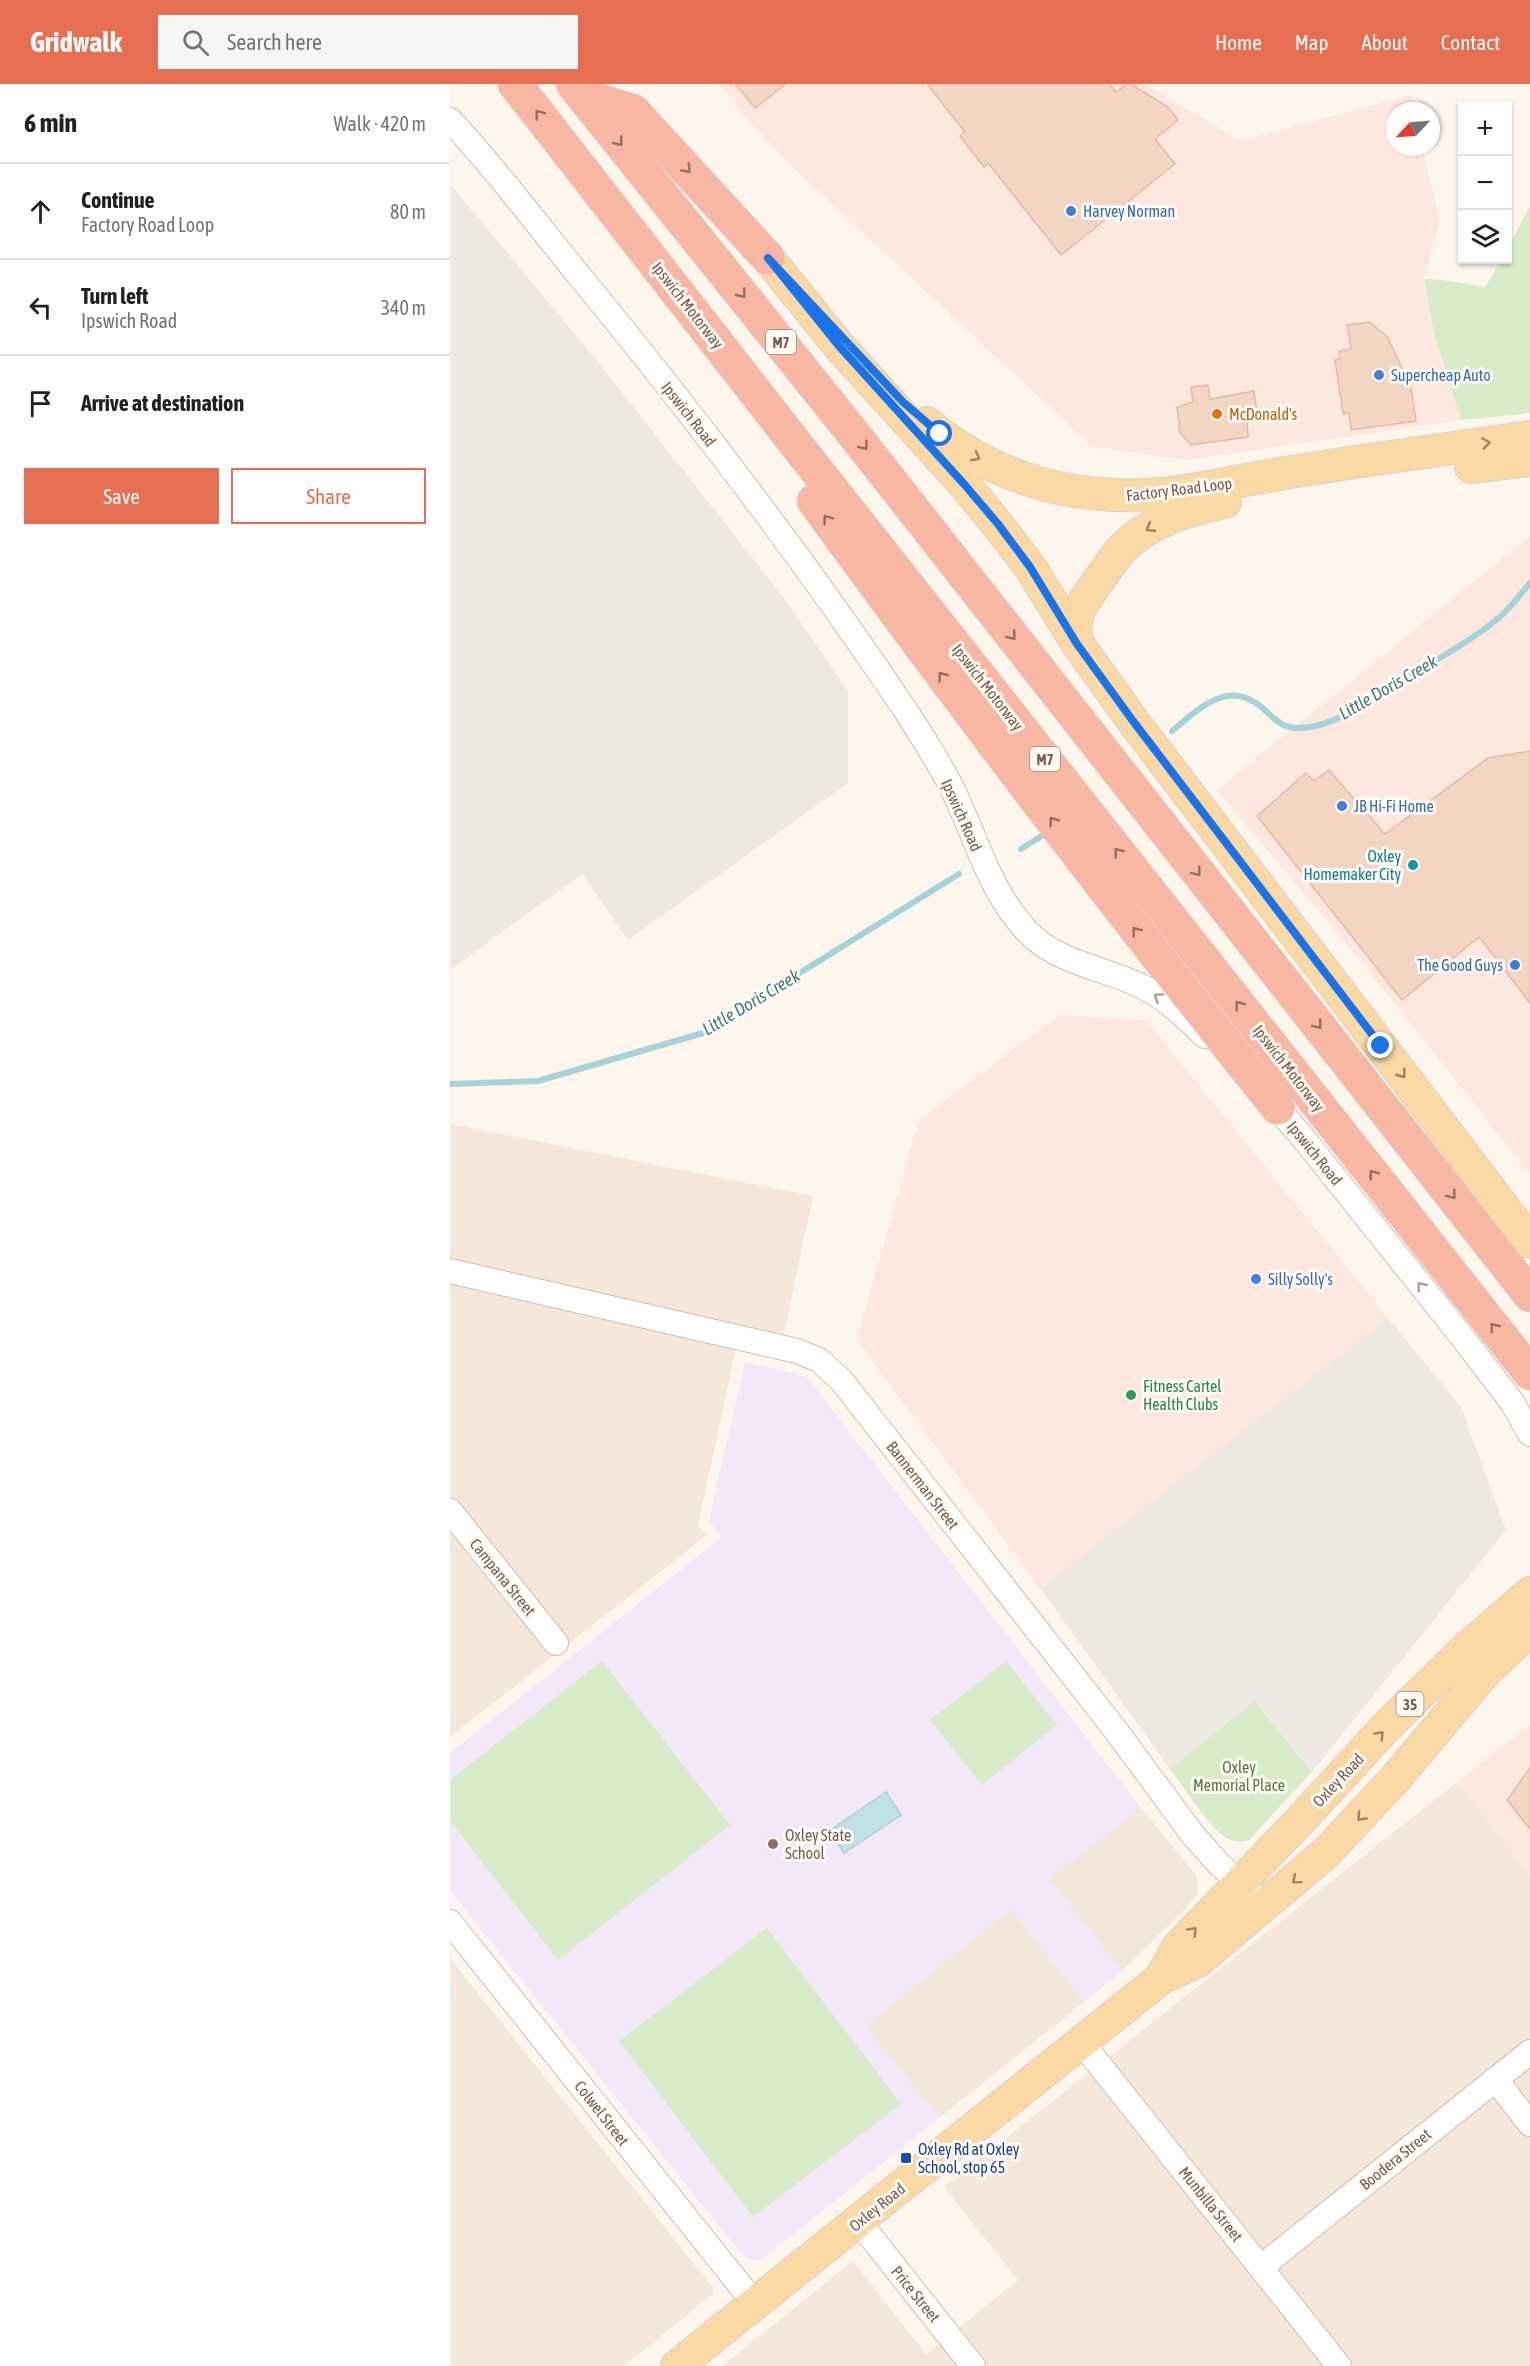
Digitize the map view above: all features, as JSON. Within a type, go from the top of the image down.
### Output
[{"type":"highway","name":"Ipswich Motorway","points":[[515,84],[795,443],[1530,1373]]},
{"type":"highway","points":[[578,90],[633,111],[768,258]]},
{"type":"highway","name":"M7","points":[[578,90],[860,441],[1530,1294]]},
{"type":"highway","points":[[562,143],[580,193],[1100,885],[1278,1108]]},
{"type":"main road","name":"Factory Road Loop","points":[[768,258],[903,402],[940,434],[962,449],[1007,472],[1047,486],[1081,493],[1116,496],[1178,492],[1302,470],[1530,437]]},
{"type":"main road","points":[[768,258],[839,346],[998,524],[1039,581],[1077,644],[1133,721],[1530,1242]]},
{"type":"main road","name":"Factory Road Loop","points":[[1077,644],[1076,619],[1089,593],[1123,549],[1138,536],[1163,521],[1205,507],[1257,496],[1530,460]]},
{"type":"main road","name":"Oxley Road","points":[[1160,1979],[1179,1946],[1389,1724],[1468,1647],[1530,1593]]},
{"type":"main road","name":"Oxley Road","points":[[677,2366],[1160,1979],[1198,1961],[1307,1870],[1362,1817],[1485,1672],[1530,1632]]},
{"type":"street","name":"Ipswich Road","points":[[452,122],[634,343],[730,466],[875,665],[951,786],[1003,903],[1026,931],[1051,951],[1065,958],[1142,986],[1161,997],[1187,1019],[1278,1108],[1466,1342],[1512,1402],[1530,1434]]},
{"type":"street","name":"Bannerman Street","points":[[450,1271],[797,1351],[826,1365],[841,1380],[1114,1728],[1193,1835],[1218,1863],[1264,1906]]},
{"type":"street","name":"Campana Street","points":[[450,1511],[556,1643]]},
{"type":"street","name":"Colwel Street","points":[[450,1922],[755,2304]]},
{"type":"street","name":"Munbilla Street","points":[[1082,2043],[1339,2366]]},
{"type":"street","name":"Boodera Street","points":[[1261,2267],[1530,2052]]},
{"type":"street","points":[[1495,2079],[1530,2124]]},
{"type":"street","name":"Price Street","points":[[859,2222],[973,2366]]},
{"type":"shaded area","points":[[719,84],[1145,84],[1241,141],[1411,95],[1412,102],[1386,102],[1386,156],[1424,156],[1440,222],[1424,279],[1434,333],[1461,420],[1188,460],[1093,447],[801,175],[744,117]]},
{"type":"shaded area","points":[[450,184],[598,362],[783,597],[848,691],[848,783],[628,940],[582,874],[450,970]]},
{"type":"shaded area","points":[[1530,536],[1530,1174],[1369,971],[1217,790]]},
{"type":"shaded area","points":[[1060,1015],[1146,1020],[1388,1318],[1040,1588],[857,1340],[919,1120]]},
{"type":"shaded area","points":[[450,1124],[813,1196],[784,1334],[741,1325],[698,1525],[707,1535],[450,1737]]},
{"type":"shaded area","points":[[1388,1318],[1461,1407],[1506,1530],[1312,1772],[1254,1701],[1170,1769],[1040,1588]]},
{"type":"shaded area","name":"Oxley State School","points":[[745,1362],[807,1377],[1141,1808],[1049,1879],[1122,1971],[1084,2002],[1011,1909],[865,2026],[939,2118],[766,2256],[755,2261],[743,2256],[450,1891],[450,1753],[722,1537],[709,1521]]},
{"type":"shaded area","points":[[1530,1725],[1530,1875],[1457,1782]]},
{"type":"shaded area","points":[[1457,1782],[1530,1875],[1530,2366],[722,2366],[853,2261],[926,2354],[1018,2280],[944,2187]]},
{"type":"shaded area","points":[[1141,1808],[1196,1875],[1199,1891],[1189,1905],[1122,1971],[1049,1879]]},
{"type":"shaded area","points":[[1011,1909],[1084,2002],[939,2118],[865,2026]]},
{"type":"shaded area","points":[[450,1958],[713,2288],[713,2294],[624,2366],[450,2366]]},
{"type":"green space","points":[[1530,206],[1530,413],[1461,420],[1434,333],[1424,279],[1485,287],[1499,264],[1512,264],[1512,240]]},
{"type":"green space","points":[[602,1661],[730,1825],[558,1960],[450,1821],[450,1780]]},
{"type":"green space","points":[[1006,1661],[1057,1725],[982,1785],[930,1720]]},
{"type":"green space","name":"Oxley Memorial Place","points":[[1254,1701],[1312,1772],[1249,1840],[1237,1841],[1225,1837],[1211,1824],[1170,1769]]},
{"type":"green space","points":[[767,1928],[901,2104],[753,2217],[619,2041]]},
{"type":"water","points":[[886,1792],[901,1815],[844,1853],[829,1831]]},
{"type":"building","points":[[735,84],[786,84],[755,108]]},
{"type":"building","name":"Harvey Norman","points":[[927,84],[1110,84],[1116,92],[1127,84],[1131,84],[1168,107],[1178,120],[1155,139],[1175,164],[1061,255],[988,163],[984,167],[960,136],[965,132]]},
{"type":"building","points":[[1369,322],[1387,336],[1411,387],[1416,421],[1351,430],[1349,413],[1343,414],[1335,360],[1340,359],[1339,351],[1351,349],[1347,325]]},
{"type":"building","name":"McDonald's","points":[[1208,385],[1210,399],[1254,391],[1258,421],[1247,422],[1248,437],[1191,445],[1180,433],[1177,407],[1193,402],[1191,387]]},
{"type":"building","name":"Oxley Homemaker City","points":[[1530,751],[1530,1003],[1479,937],[1402,1000],[1257,816],[1306,773],[1314,781],[1329,770],[1385,834],[1488,758]]},
{"type":"building","points":[[1530,1768],[1530,1829],[1507,1800]]},
{"type":"waterway","name":"Little Doris Creek","points":[[1172,731],[1207,704],[1230,696],[1243,697],[1256,703],[1280,723],[1291,728],[1330,722],[1360,707],[1477,635],[1505,612],[1530,583]]},
{"type":"waterway","name":"Little Doris Creek","points":[[1021,849],[1045,834]]},
{"type":"waterway","name":"Little Doris Creek","points":[[450,1084],[538,1081],[703,1033],[959,874]]},
{"type":"place","name":"Harvey Norman","points":[[1071,211]]},
{"type":"place","name":"Supercheap Auto","points":[[1379,375]]},
{"type":"place","name":"McDonald's","points":[[1217,414]]},
{"type":"place","name":"JB Hi-Fi Home","points":[[1342,806]]},
{"type":"place","name":"Oxley Homemaker City","points":[[1413,865]]},
{"type":"place","name":"The Good Guys","points":[[1515,965]]},
{"type":"place","name":"Silly Solly's","points":[[1256,1279]]},
{"type":"place","name":"Fitness Cartel Health Clubs","points":[[1131,1395]]},
{"type":"place","name":"Oxley State School","points":[[773,1844]]},
{"type":"place","name":"Oxley Rd at Oxley School, stop 65","points":[[906,2158]]},
{"type":"route","points":[[940,434],[903,402],[768,258],[839,346],[998,524],[1053,601],[1077,644],[1133,721],[1381,1046]]}]
